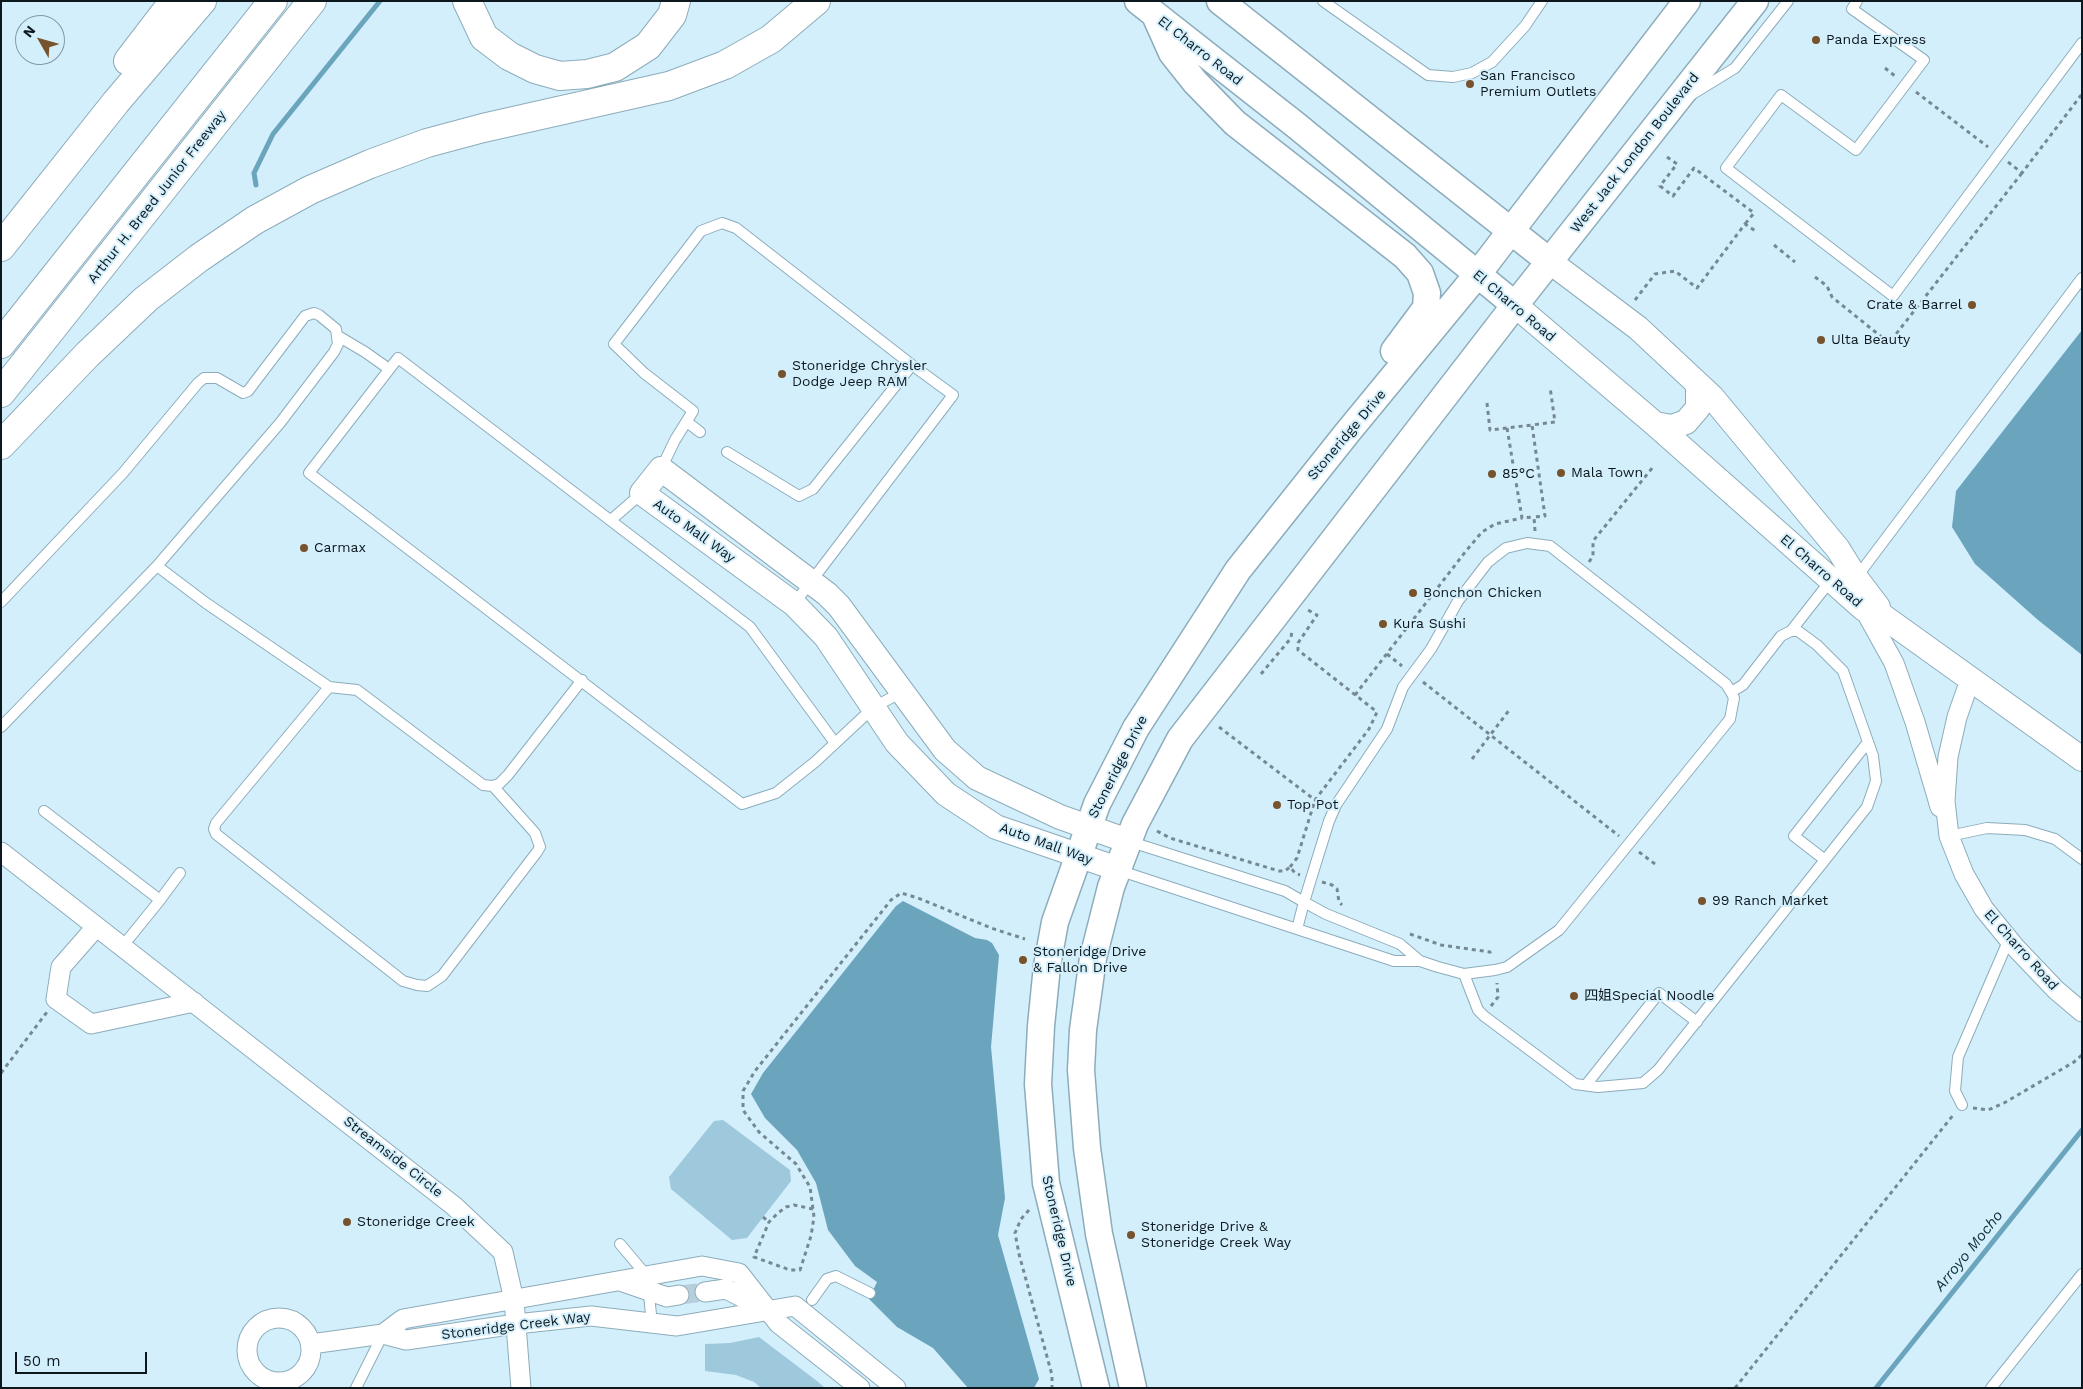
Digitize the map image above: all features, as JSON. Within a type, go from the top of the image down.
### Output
[{"type":"highway","points":[[116,102],[126,64],[174,1]]},
{"type":"highway","points":[[1,247],[116,102],[202,1]]},
{"type":"highway","points":[[1,344],[273,1]]},
{"type":"highway","name":"Arthur H. Breed Junior Freeway","points":[[1,393],[312,1]]},
{"type":"highway","points":[[467,1],[471,13],[484,37],[509,56],[534,69],[560,76],[587,74],[615,67],[648,46],[672,14],[676,1]]},
{"type":"highway","points":[[1,444],[88,354],[146,299],[199,258],[255,220],[302,194],[370,164],[428,143],[483,128],[669,86],[725,65],[771,39],[816,1]]},
{"type":"main road","name":"El Charro Road","points":[[1220,1],[1549,261]]},
{"type":"main road","points":[[1477,275],[1687,1]]},
{"type":"main road","name":"West Jack London Boulevard","points":[[1515,305],[1755,1]]},
{"type":"main road","name":"El Charro Road","points":[[1146,8],[1297,126],[1515,305]]},
{"type":"main road","points":[[1146,8],[1172,53],[1195,82],[1235,123],[1405,256],[1420,273],[1427,293],[1426,308],[1382,368],[1347,433]]},
{"type":"main road","name":"Stoneridge Drive","points":[[1096,1388],[1046,1183],[1038,1084],[1042,1018],[1054,929],[1078,856],[1097,804],[1136,728],[1238,570],[1347,433],[1477,275]]},
{"type":"main road","points":[[1133,1388],[1099,1234],[1087,1148],[1081,1070],[1083,1030],[1094,958],[1111,887],[1139,816],[1180,739],[1515,305]]},
{"type":"street","name":"El Charro Road","points":[[1549,261],[1638,328],[1712,397],[1838,548],[1874,613]]},
{"type":"street","name":"El Charro Road","points":[[1515,305],[1655,424],[1832,580],[1874,613],[2082,759]]},
{"type":"street","points":[[1655,424],[1672,427],[1686,422],[1698,408],[1698,384]]},
{"type":"street","points":[[661,469],[827,594],[839,606],[945,750],[977,778],[1036,807],[1128,841]]},
{"type":"street","name":"Auto Mall Way","points":[[661,469],[642,493],[794,604],[826,637],[897,743],[946,794],[996,827],[1118,869]]},
{"type":"street","points":[[1874,613],[1915,722],[1949,836]]},
{"type":"street","name":"El Charro Road","points":[[1970,680],[1957,716],[1948,757],[1945,801],[1949,836],[1964,874],[1984,909],[2008,939],[2056,990],[2082,1012]]},
{"type":"street","name":"Streamside Circle","points":[[1,852],[454,1206],[503,1252],[514,1300],[521,1388]]},
{"type":"street","points":[[96,927],[61,967],[56,1000],[91,1024],[194,1002]]},
{"type":"street","name":"Stoneridge Creek Way","points":[[384,1334],[404,1319],[620,1281],[649,1283],[702,1266],[739,1273],[778,1323],[860,1388]]},
{"type":"street","name":"Stoneridge Creek Way","points":[[649,1283],[668,1297],[679,1295]]},
{"type":"street","name":"Stoneridge Creek Way","points":[[706,1292],[726,1289],[766,1310]]},
{"type":"street","name":"Stoneridge Creek Way","points":[[311,1344],[384,1334],[406,1340],[516,1324],[591,1316],[677,1326],[794,1306],[896,1388]]},
{"type":"lane","points":[[1323,1],[1428,75],[1453,78],[1472,74],[1492,62],[1525,26],[1542,1]]},
{"type":"lane","points":[[1669,110],[1735,68],[1788,1]]},
{"type":"lane","points":[[1857,1],[1852,8],[1924,60],[1856,150],[1781,95],[1726,168],[1892,296],[2082,43]]},
{"type":"lane","points":[[661,469],[693,411],[644,373],[614,344],[701,232],[722,223],[736,228],[953,395],[794,604]]},
{"type":"lane","points":[[1856,578],[2082,278]]},
{"type":"lane","points":[[1,602],[123,473],[204,378],[217,378],[243,393],[248,391],[308,314],[319,315],[336,329],[338,344],[334,352],[280,423],[158,566],[1,727]]},
{"type":"lane","points":[[338,336],[389,369]]},
{"type":"lane","points":[[835,744],[750,627],[398,358],[309,473],[742,804],[776,793],[835,744],[874,707],[902,692]]},
{"type":"lane","points":[[726,452],[799,496],[814,488],[912,365]]},
{"type":"lane","points":[[687,422],[700,432]]},
{"type":"lane","points":[[611,520],[642,493]]},
{"type":"lane","points":[[1118,869],[1394,961],[1420,961],[1464,974],[1507,967],[1559,930],[1730,719],[1734,698],[1731,692],[1726,684],[1550,546],[1527,543],[1506,548],[1488,562],[1458,601],[1431,649],[1403,687],[1387,728],[1336,805],[1329,821],[1297,928]]},
{"type":"lane","points":[[158,566],[206,603],[329,687],[358,690],[483,785],[492,786],[499,784],[508,775],[582,680]]},
{"type":"lane","points":[[1731,692],[1743,685],[1781,636],[1791,631],[1832,580]]},
{"type":"lane","points":[[1464,974],[1478,1010],[1484,1016],[1575,1084],[1598,1087],[1643,1083],[1658,1070],[1867,807],[1876,781],[1873,756],[1843,672],[1817,645],[1798,631],[1791,631]]},
{"type":"lane","points":[[329,687],[216,823],[214,829],[216,834],[403,980],[427,986],[442,976],[540,847],[535,833],[492,786]]},
{"type":"lane","points":[[1825,860],[1794,836],[1868,742]]},
{"type":"lane","points":[[44,811],[160,900]]},
{"type":"lane","points":[[1949,836],[1987,828],[2025,830],[2056,839],[2082,859]]},
{"type":"lane","points":[[1128,841],[1285,891],[1326,914],[1400,944],[1420,961]]},
{"type":"lane","points":[[122,947],[180,873]]},
{"type":"lane","points":[[1962,1105],[1955,1091],[1958,1057],[2008,939]]},
{"type":"lane","points":[[1586,1085],[1659,993],[1696,1022]]},
{"type":"lane","points":[[620,1244],[649,1283],[652,1324]]},
{"type":"lane","points":[[1991,1388],[2082,1274]]},
{"type":"lane","points":[[812,1300],[827,1279],[836,1276],[870,1293]]},
{"type":"lane","points":[[356,1388],[384,1334]]},
{"type":"path","points":[[1885,68],[1896,77]]},
{"type":"path","points":[[1916,92],[1988,147]]},
{"type":"path","points":[[2008,162],[2022,173],[2082,94]]},
{"type":"path","points":[[1633,302],[1655,274],[1675,271],[1697,288],[1754,213],[1694,168],[1673,196],[1660,186],[1677,164],[1667,157]]},
{"type":"path","points":[[1745,224],[1757,232]]},
{"type":"path","points":[[1774,246],[1796,262]]},
{"type":"path","points":[[1487,404],[1490,430],[1555,422],[1550,387]]},
{"type":"path","points":[[1355,695],[1482,532],[1495,524],[1522,518],[1545,516],[1532,425]]},
{"type":"path","points":[[1507,428],[1522,518]]},
{"type":"path","points":[[1582,571],[1593,556],[1593,541],[1652,467]]},
{"type":"path","points":[[1534,518],[1536,544]]},
{"type":"path","points":[[1290,867],[1297,858],[1315,800],[1369,729],[1377,712],[1298,650],[1298,643],[1317,615],[1309,609],[1304,616]]},
{"type":"path","points":[[1261,674],[1291,638],[1292,629]]},
{"type":"path","points":[[1387,654],[1655,864]]},
{"type":"path","points":[[1472,759],[1510,709]]},
{"type":"path","points":[[1219,727],[1315,800]]},
{"type":"path","points":[[813,1208],[794,1205],[786,1207],[769,1222],[754,1257],[790,1270],[800,1270],[811,1236],[814,1217],[813,1208],[810,1187],[796,1164],[759,1132],[743,1110],[743,1091],[755,1071],[891,900],[901,893],[918,898],[991,928],[1025,939]]},
{"type":"path","points":[[1,1073],[56,1000]]},
{"type":"path","points":[[1735,1388],[1962,1105],[1988,1110],[2074,1062],[2082,1054]]},
{"type":"path","points":[[1029,1210],[1021,1218],[1016,1233],[1019,1254],[1052,1375],[1052,1388]]},
{"type":"path","points":[[763,1217],[769,1222]]},
{"type":"shaded area","points":[[2082,330],[2082,655],[2038,620],[1975,564],[1952,527],[1956,491]]},
{"type":"shaded area","points":[[903,901],[975,938],[987,940],[992,943],[999,955],[991,1047],[1005,1198],[998,1235],[1039,1379],[1034,1388],[968,1388],[933,1348],[897,1327],[869,1299],[877,1282],[855,1266],[828,1230],[816,1183],[797,1150],[765,1118],[751,1094],[763,1073],[896,906]]},
{"type":"shaded area","points":[[723,1120],[790,1170],[791,1181],[747,1238],[732,1240],[671,1189],[669,1177],[714,1121]]},
{"type":"shaded area","points":[[759,1337],[825,1388],[761,1388],[754,1382],[736,1375],[705,1371],[705,1344],[730,1343]]},
{"type":"waterway","points":[[256,185],[254,173],[273,134],[380,1]]},
{"type":"waterway","name":"Arroyo Mocho","points":[[1876,1388],[2082,1130]]},
{"type":"tunnel","points":[[679,1295],[705,1292]]},
{"type":"place","name":"Panda Express","points":[[1816,40]]},
{"type":"place","name":"San Francisco Premium Outlets","points":[[1470,84]]},
{"type":"place","name":"Crate & Barrel","points":[[1972,305]]},
{"type":"place","name":"Ulta Beauty","points":[[1821,340]]},
{"type":"place","name":"Stoneridge Chrysler Dodge Jeep RAM","points":[[782,374]]},
{"type":"place","name":"Mala Town","points":[[1561,473]]},
{"type":"place","name":"85°C","points":[[1492,474]]},
{"type":"place","name":"Carmax","points":[[304,548]]},
{"type":"place","name":"Bonchon Chicken","points":[[1413,593]]},
{"type":"place","name":"Kura Sushi","points":[[1383,624]]},
{"type":"place","name":"Top Pot","points":[[1277,805]]},
{"type":"place","name":"99 Ranch Market","points":[[1702,901]]},
{"type":"place","name":"Stoneridge Drive & Fallon Drive","points":[[1023,960]]},
{"type":"place","name":"四姐Special Noodle","points":[[1574,996]]},
{"type":"place","name":"Stoneridge Creek","points":[[347,1222]]},
{"type":"place","name":"Stoneridge Drive & Stoneridge Creek Way","points":[[1131,1235]]}]
